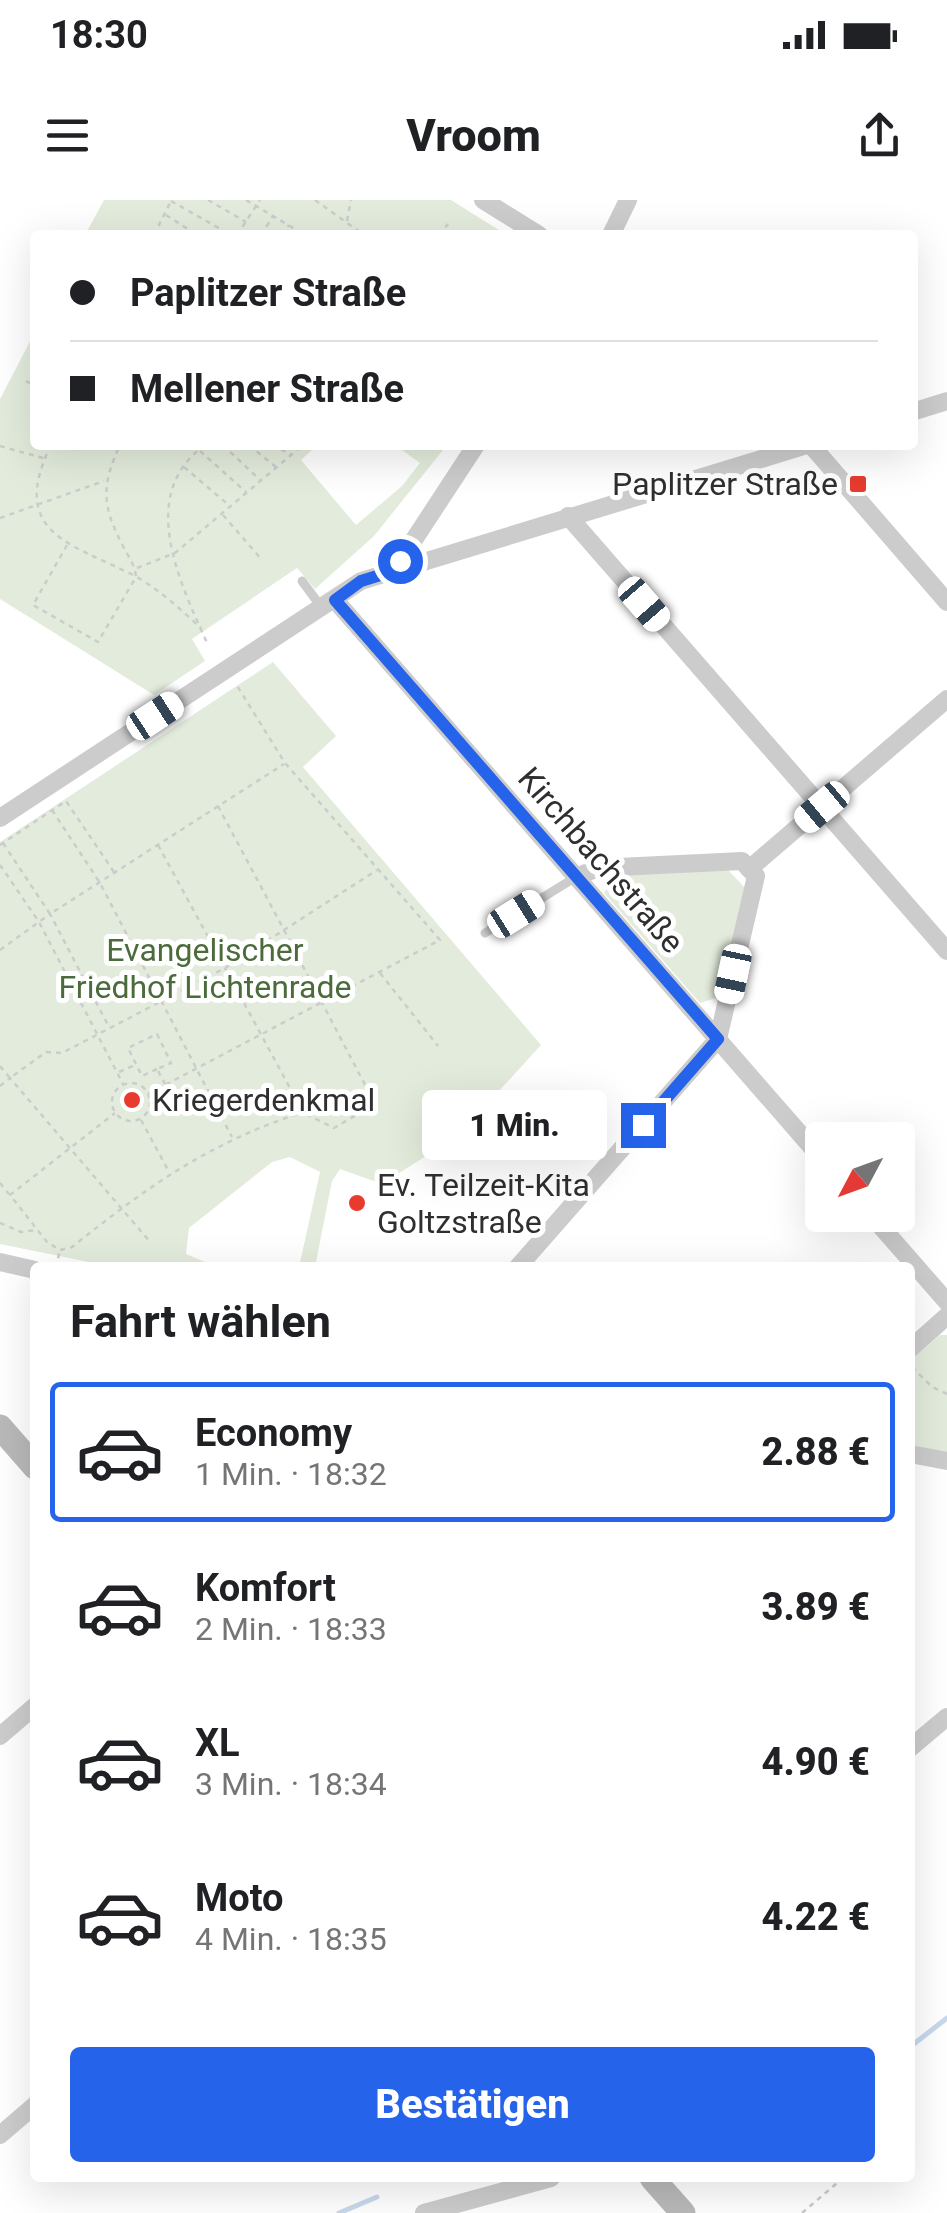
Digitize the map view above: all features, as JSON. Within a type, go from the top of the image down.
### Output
[{"type":"street","points":[[484,200],[531,230]]},
{"type":"street","points":[[613,230],[628,200]]},
{"type":"street","points":[[918,410],[947,401]]},
{"type":"street","points":[[403,568],[400,561],[473,450]]},
{"type":"street","points":[[0,818],[361,581],[792,450]]},
{"type":"street","points":[[813,450],[947,602]]},
{"type":"street","points":[[568,516],[947,950]]},
{"type":"street","name":"Kirchbachstraße","points":[[329,604],[576,877],[805,1139]]},
{"type":"street","points":[[749,869],[947,699]]},
{"type":"street","points":[[522,1262],[718,1039],[756,876],[742,861],[598,868],[576,877]]},
{"type":"street","points":[[887,1232],[913,1262]]},
{"type":"street","points":[[0,1262],[30,1269]]},
{"type":"street","points":[[915,1265],[947,1302]]},
{"type":"street","points":[[915,1353],[947,1316]]},
{"type":"street","points":[[0,1427],[30,1461]]},
{"type":"street","points":[[915,1455],[947,1462]]},
{"type":"street","points":[[0,1736],[30,1710]]},
{"type":"street","points":[[915,1744],[947,1716]]},
{"type":"street","points":[[0,2135],[30,2109]]},
{"type":"street","points":[[424,2213],[536,2182]]},
{"type":"street","points":[[655,2182],[682,2213]]},
{"type":"lane","points":[[302,581],[329,604]]},
{"type":"lane","points":[[485,933],[576,877]]},
{"type":"path","points":[[208,200],[246,222]]},
{"type":"path","points":[[246,200],[297,230]]},
{"type":"path","points":[[239,230],[260,200]]},
{"type":"path","points":[[315,200],[357,230]]},
{"type":"path","points":[[347,223],[351,200]]},
{"type":"path","points":[[156,230],[171,201],[225,230]]},
{"type":"path","points":[[164,214],[190,230]]},
{"type":"path","points":[[263,230],[273,216]]},
{"type":"path","points":[[443,230],[448,224]]},
{"type":"path","points":[[286,230],[289,225]]},
{"type":"path","points":[[26,381],[30,383]]},
{"type":"path","points":[[0,446],[45,458]]},
{"type":"path","points":[[49,450],[36,489],[48,530],[67,546],[136,576],[201,628]]},
{"type":"path","points":[[67,546],[33,605],[98,642],[136,576],[109,515],[105,480],[118,450]]},
{"type":"path","points":[[208,645],[168,532],[167,497],[182,466],[198,450],[247,494]]},
{"type":"path","points":[[228,450],[262,482]]},
{"type":"path","points":[[255,450],[278,468]]},
{"type":"path","points":[[282,450],[293,456]]},
{"type":"path","points":[[135,569],[175,553],[298,450]]},
{"type":"path","points":[[182,466],[231,507]]},
{"type":"path","points":[[0,518],[105,480]]},
{"type":"path","points":[[222,514],[262,560]]},
{"type":"path","points":[[148,1094],[440,940],[285,763],[228,668]]},
{"type":"path","points":[[0,950],[285,763]]},
{"type":"path","points":[[110,1028],[50,914],[2,844],[66,801],[114,873]]},
{"type":"path","points":[[158,845],[303,1112],[334,1128],[375,1104],[218,806]]},
{"type":"path","points":[[52,810],[100,882],[232,1138]]},
{"type":"path","points":[[0,865],[39,922],[123,1084]]},
{"type":"path","points":[[0,1086],[46,1052],[62,1053],[226,968],[378,869]]},
{"type":"path","points":[[379,972],[438,1046]]},
{"type":"path","points":[[158,1034],[171,1063],[158,1069],[142,1076],[128,1048],[158,1034]]},
{"type":"path","points":[[118,1073],[136,1064]]},
{"type":"path","points":[[0,1066],[151,1243]]},
{"type":"path","points":[[158,1069],[165,1085]]},
{"type":"path","points":[[123,1084],[140,1085],[148,1094],[148,1110],[140,1118],[129,1121],[115,1113],[112,1097],[123,1084]]},
{"type":"path","points":[[60,1250],[72,1248],[168,1171],[232,1138],[303,1112]]},
{"type":"path","points":[[10,1195],[115,1113]]},
{"type":"path","points":[[140,1118],[168,1171]]},
{"type":"path","points":[[0,1183],[38,1230],[60,1250]]},
{"type":"path","points":[[0,1222],[21,1232],[38,1230]]},
{"type":"path","points":[[57,1262],[60,1250]]},
{"type":"path","points":[[915,1364],[932,1387],[947,1394]]},
{"type":"path","points":[[802,2213],[838,2182]]},
{"type":"green space","points":[[104,200],[451,200],[499,230],[88,230]]},
{"type":"green space","points":[[30,342],[30,450],[312,450],[301,460],[356,525],[402,486],[420,463],[402,450],[443,450],[374,536],[315,589],[297,568],[192,639],[205,661],[154,695],[0,599],[0,399]]},
{"type":"green space","name":"Evangelischer Friedhof Lichtenrade","points":[[273,662],[336,736],[303,767],[541,1045],[459,1135],[382,1184],[340,1169],[332,1181],[316,1262],[300,1262],[320,1172],[290,1157],[272,1162],[189,1228],[186,1254],[205,1262],[88,1262],[0,1244],[0,842]]},
{"type":"green space","points":[[728,870],[745,888],[719,997],[700,1003],[604,893],[612,876]]},
{"type":"green space","points":[[940,1335],[947,1335],[947,1453],[915,1446],[915,1357]]},
{"type":"waterway","points":[[915,2043],[947,2018]]},
{"type":"waterway","points":[[339,2213],[377,2197]]},
{"type":"place","name":"Paplitzer Straße","points":[[858,484]]},
{"type":"place","name":"Kriegerdenkmal","points":[[132,1100]]},
{"type":"place","name":"Ev. Teilzeit-Kita Goltzstraße","points":[[357,1203]]},
{"type":"route","points":[[400,561],[403,568],[361,581],[335,600],[718,1039],[643,1125]]}]
